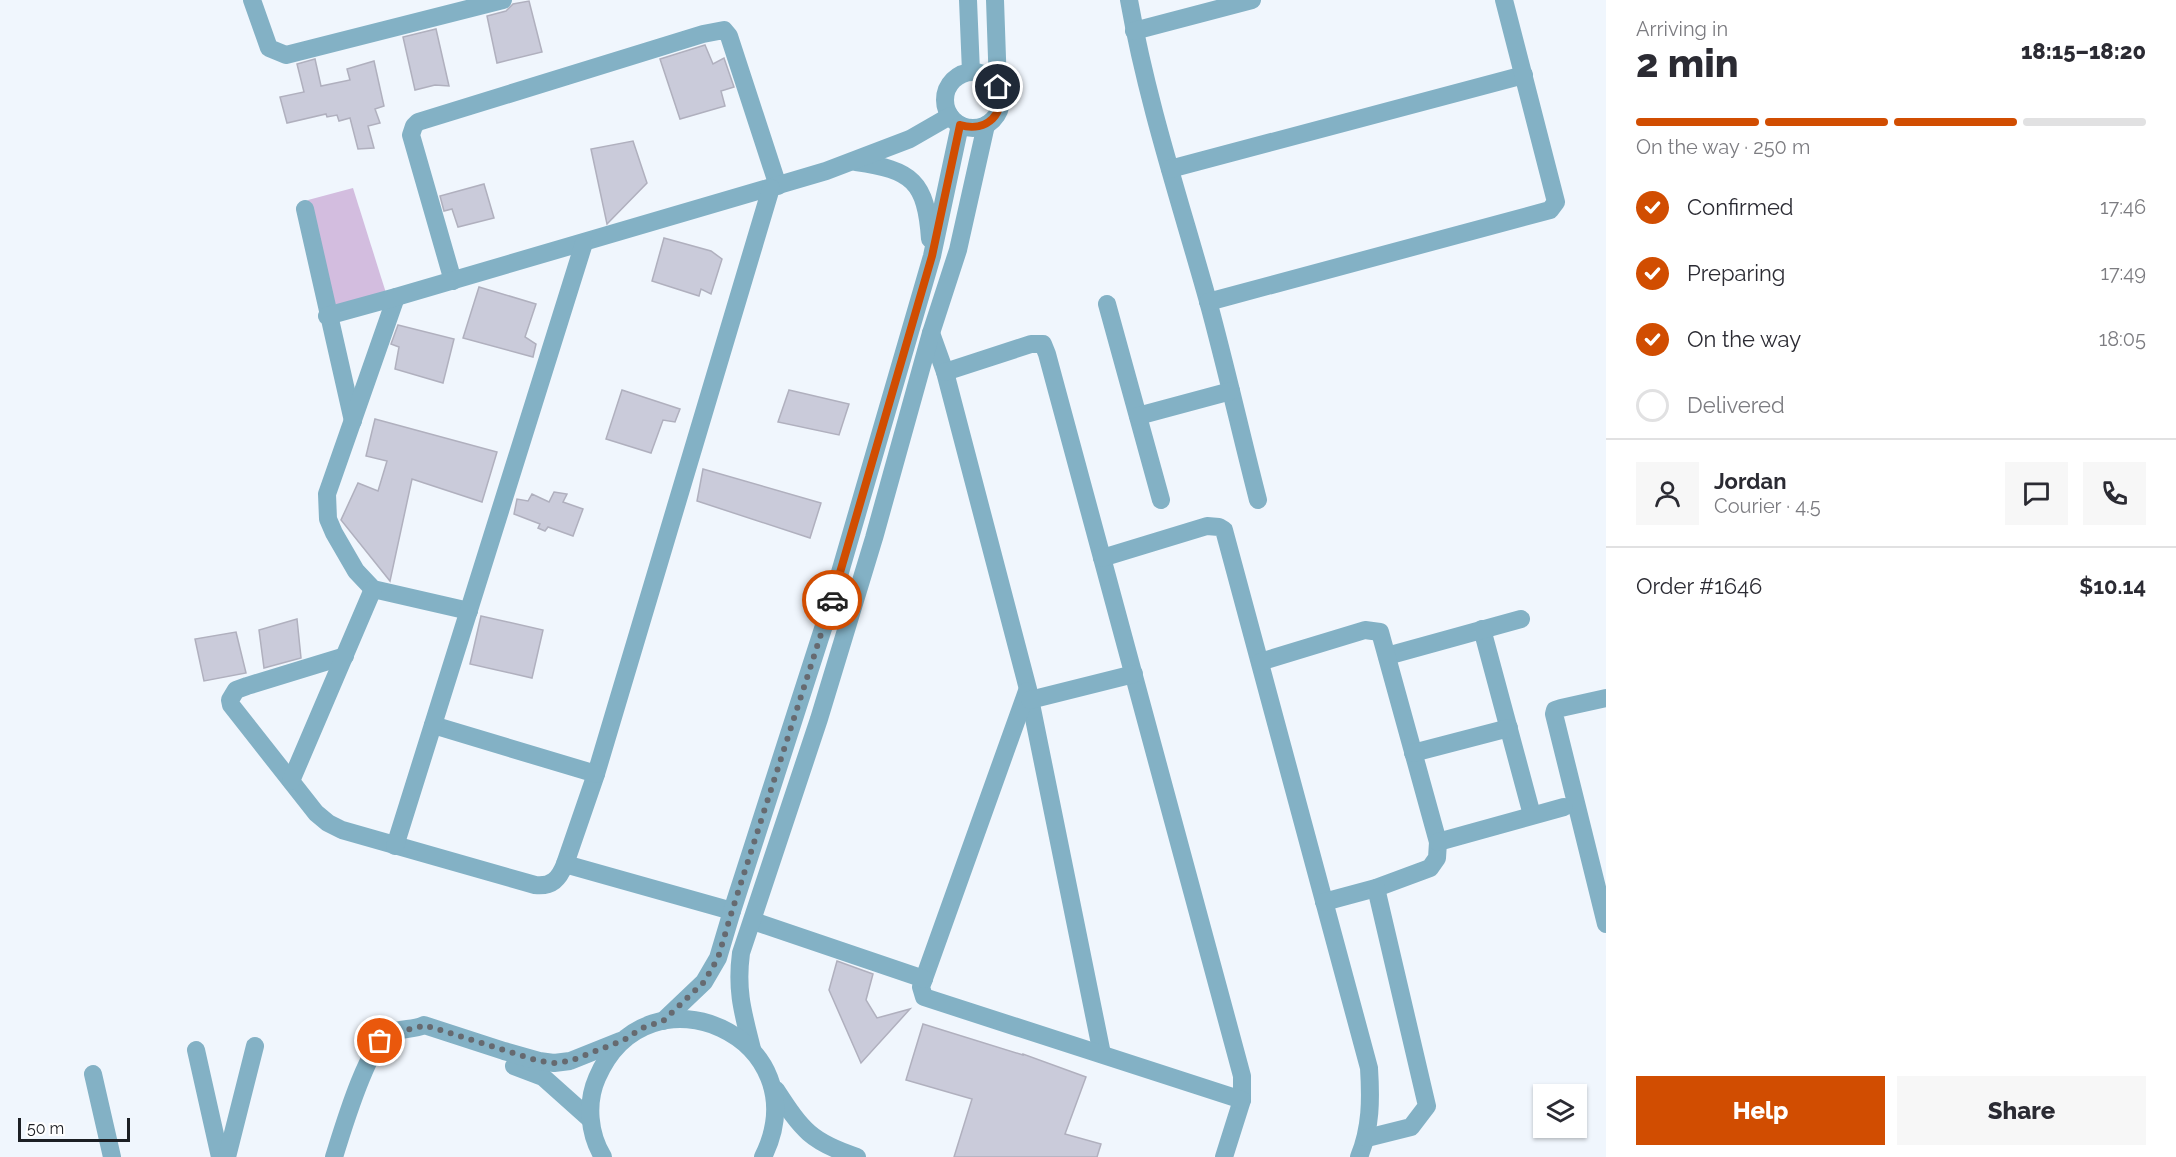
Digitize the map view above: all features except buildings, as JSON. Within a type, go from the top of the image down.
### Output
[{"type":"street","points":[[252,0],[269,48],[286,55],[503,0]]},
{"type":"street","points":[[968,0],[971,72]]},
{"type":"street","points":[[752,1049],[739,995],[738,976],[741,953],[822,708],[873,538],[931,333],[958,250],[986,125],[998,112],[1001,95],[998,87],[996,0]]},
{"type":"street","points":[[1129,0],[1134,31],[1208,302],[1258,500]]},
{"type":"street","points":[[1134,31],[1252,0]]},
{"type":"street","points":[[1208,302],[1550,210],[1556,202],[1504,0]]},
{"type":"street","points":[[345,656],[270,678],[236,690],[231,696],[231,705],[316,813],[334,827],[395,846],[542,886],[554,883],[565,864],[596,774],[774,187],[729,36],[724,30],[703,34],[418,122],[411,135],[453,281]]},
{"type":"street","points":[[986,125],[969,128],[955,120],[946,107],[945,98],[948,88],[961,75],[971,72],[986,75],[998,87]]},
{"type":"street","points":[[1170,169],[1524,75]]},
{"type":"street","points":[[327,316],[774,187],[854,162],[955,120]]},
{"type":"street","points":[[663,1021],[704,982],[718,958],[829,610],[933,250],[955,120]]},
{"type":"street","points":[[854,162],[892,169],[905,174],[914,182],[926,203],[933,250]]},
{"type":"street","points":[[305,209],[327,316],[353,421]]},
{"type":"street","points":[[395,846],[584,243]]},
{"type":"street","points":[[933,250],[958,250]]},
{"type":"street","points":[[396,297],[327,494],[328,519],[356,571],[373,590],[469,611]]},
{"type":"street","points":[[1107,304],[1161,500]]},
{"type":"street","points":[[931,333],[945,372],[1029,694],[1102,1054]]},
{"type":"street","points":[[945,372],[1031,344],[1043,344],[1242,1076],[1242,1100],[1224,1157]]},
{"type":"street","points":[[1138,416],[1231,391]]},
{"type":"street","points":[[1102,558],[1208,526],[1224,530],[1369,1068],[1370,1111],[1367,1138],[1359,1157]]},
{"type":"street","points":[[291,781],[373,590]]},
{"type":"street","points":[[1387,656],[1521,619]]},
{"type":"street","points":[[1482,629],[1532,815]]},
{"type":"street","points":[[1260,662],[1365,630],[1380,632],[1438,842],[1437,858],[1430,868],[1376,888],[1324,902]]},
{"type":"street","points":[[1029,694],[1134,674]]},
{"type":"street","points":[[1029,694],[924,979],[921,991],[924,997],[1242,1100]]},
{"type":"street","points":[[1605,917],[1554,714],[1555,710],[1561,708],[1606,698]]},
{"type":"street","points":[[433,725],[596,774]]},
{"type":"street","points":[[1413,753],[1509,728]]},
{"type":"street","points":[[1438,842],[1564,807]]},
{"type":"street","points":[[565,864],[732,911]]},
{"type":"street","points":[[1367,1138],[1411,1127],[1427,1106],[1376,888]]},
{"type":"street","points":[[753,921],[924,979]]},
{"type":"street","points":[[603,1157],[593,1136],[590,1119],[591,1101],[598,1076],[611,1052],[642,1028],[663,1021],[695,1019],[711,1023],[740,1038],[752,1049],[804,1131],[832,1149],[857,1157]]},
{"type":"street","points":[[334,1157],[372,1053],[387,1034],[404,1029],[415,1030],[424,1025],[504,1051],[554,1063],[570,1061],[624,1040]]},
{"type":"street","points":[[415,1030],[419,1036],[532,1071],[556,1086],[590,1119]]},
{"type":"street","points":[[226,1157],[255,1046]]},
{"type":"street","points":[[196,1050],[220,1157]]},
{"type":"street","points":[[93,1074],[112,1157]]},
{"type":"street","points":[[764,1157],[774,1130],[776,1114],[772,1083]]},
{"type":"shaded area","points":[[353,188],[386,293],[339,305],[328,302],[308,200]]},
{"type":"way so far","points":[[380,1041],[387,1034],[404,1029],[415,1030],[424,1025],[539,1061],[554,1063],[570,1061],[624,1040],[642,1028],[663,1021],[704,982],[718,958],[832,600]]},
{"type":"route","points":[[832,600],[935,245],[960,125],[969,128],[978,127],[993,120],[1001,104],[998,87]]}]
